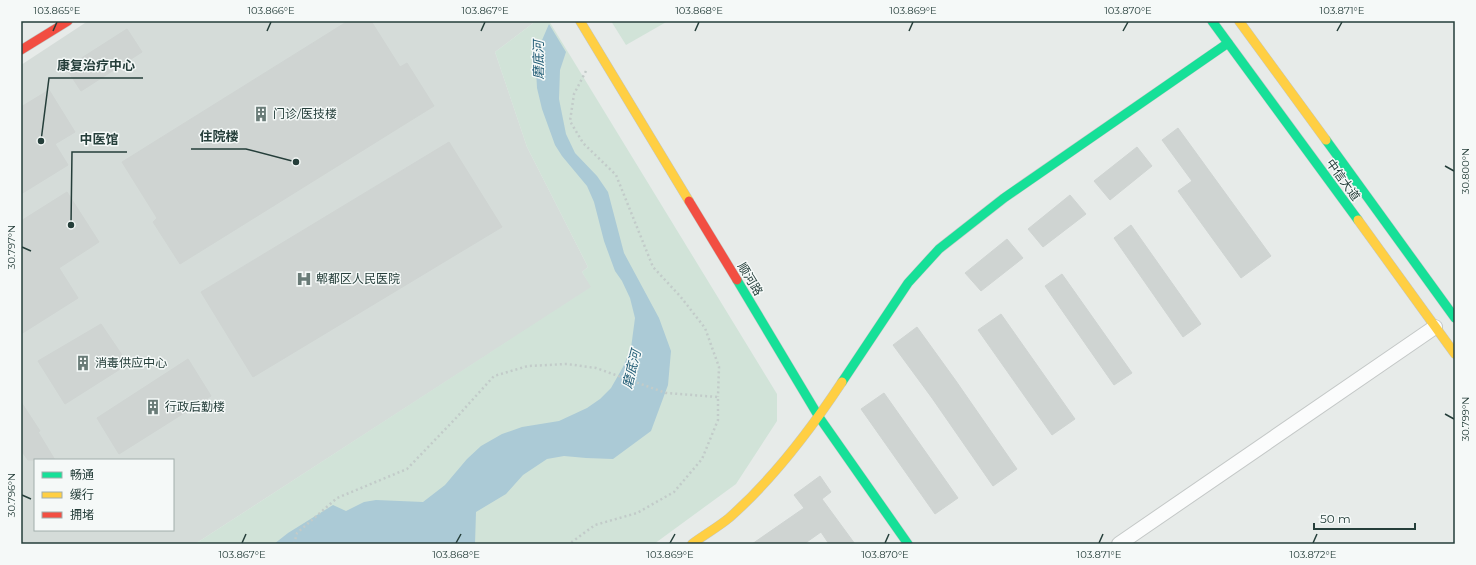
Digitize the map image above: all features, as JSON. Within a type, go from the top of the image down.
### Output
[{"type":"street","points":[[21,50],[68,21]]},
{"type":"street","name":"顺河路","points":[[580,21],[819,417],[908,544]]},
{"type":"street","name":"中信大道","points":[[1212,21],[1455,354]]},
{"type":"street","name":"中信大道","points":[[1239,21],[1453,313]]},
{"type":"street","points":[[692,544],[729,518],[769,478],[819,417],[908,283],[939,249],[1004,198],[1228,43]]},
{"type":"street","points":[[1119,544],[1435,327]]},
{"type":"path","points":[[569,544],[595,525],[637,513],[674,492],[702,460],[718,420],[719,367],[705,328],[680,296],[653,267],[616,175],[583,143],[570,121],[574,94],[586,71]]},
{"type":"path","points":[[294,544],[297,532],[337,498],[407,469],[494,376],[528,366],[567,364],[596,368],[666,393],[718,397]]},
{"type":"shaded area","name":"郫都区人民医院","points":[[88,21],[536,21],[495,52],[527,147],[588,267],[582,272],[592,287],[195,544],[21,544],[21,65]]},
{"type":"green space","points":[[536,21],[549,21],[777,394],[777,421],[736,484],[654,544],[195,544],[591,287],[582,272],[588,267],[527,147],[495,52]]},
{"type":"green space","points":[[611,21],[668,21],[626,45]]},
{"type":"water","name":"磨底河","points":[[549,24],[566,52],[560,70],[559,99],[566,134],[575,153],[597,176],[608,192],[624,253],[659,318],[671,351],[668,385],[651,431],[613,459],[564,456],[547,459],[523,475],[506,494],[476,512],[475,544],[274,544],[288,533],[333,505],[346,511],[364,502],[376,500],[423,502],[445,485],[467,459],[481,446],[502,434],[522,427],[559,421],[587,408],[600,399],[611,388],[623,367],[631,348],[635,318],[630,298],[622,281],[615,271],[604,241],[594,202],[587,186],[562,156],[555,145],[542,109],[537,88],[536,69],[539,47]]},
{"type":"building","points":[[348,21],[371,21],[400,67],[407,63],[434,106],[180,264],[153,222],[157,218],[122,162]]},
{"type":"building","points":[[127,29],[142,52],[81,91],[66,68]]},
{"type":"building","points":[[49,90],[75,132],[55,144],[68,165],[21,194],[21,107]]},
{"type":"building","points":[[1178,128],[1271,256],[1241,278],[1178,191],[1192,181],[1162,140]]},
{"type":"building","points":[[449,142],[502,227],[253,377],[201,292]]},
{"type":"building","points":[[1137,147],[1152,166],[1110,200],[1094,181]]},
{"type":"building","points":[[67,192],[99,242],[59,268],[78,298],[21,334],[21,221]]},
{"type":"building","points":[[1070,195],[1086,214],[1043,247],[1028,229]]},
{"type":"building","points":[[1131,225],[1201,324],[1183,337],[1114,238]]},
{"type":"building","points":[[1007,239],[1023,258],[981,291],[965,273]]},
{"type":"building","points":[[1062,274],[1132,373],[1114,385],[1045,286]]},
{"type":"building","points":[[1001,314],[1075,419],[1052,435],[978,330]]},
{"type":"building","name":"消毒供应中心","points":[[101,324],[128,364],[65,404],[38,361]]},
{"type":"building","points":[[917,327],[1017,469],[993,486],[893,345]]},
{"type":"building","name":"行政后勤楼","points":[[188,359],[211,396],[119,454],[97,418]]},
{"type":"building","points":[[884,393],[958,498],[935,514],[861,409]]},
{"type":"building","points":[[21,402],[40,431],[38,432],[54,459],[28,460],[21,450]]},
{"type":"building","points":[[820,476],[831,492],[822,499],[855,544],[829,544],[821,532],[804,544],[752,544],[804,508],[794,495]]},
{"type":"tram line","points":[[21,24],[25,21]]},
{"type":"traffic: fast","points":[[1212,21],[1358,220]]},
{"type":"traffic: fast","points":[[842,382],[908,283],[939,249],[1004,198],[1228,43]]},
{"type":"traffic: fast","points":[[1326,140],[1455,318]]},
{"type":"traffic: fast","points":[[737,280],[819,417],[908,544]]},
{"type":"traffic: slow","points":[[580,21],[689,201]]},
{"type":"traffic: slow","points":[[1239,21],[1326,140]]},
{"type":"traffic: slow","points":[[1358,220],[1455,354]]},
{"type":"traffic: slow","points":[[692,544],[729,518],[775,471],[804,436],[842,382]]},
{"type":"traffic: jam","points":[[21,50],[68,21]]},
{"type":"traffic: jam","points":[[689,201],[737,280]]},
{"type":"place","name":"门诊/医技楼","points":[[261,114]]},
{"type":"place","name":"康复治疗中心","points":[[41,141]]},
{"type":"place","name":"住院楼","points":[[296,162]]},
{"type":"place","name":"中医馆","points":[[71,225]]},
{"type":"place","name":"郫都区人民医院","points":[[304,279]]},
{"type":"place","name":"消毒供应中心","points":[[83,363]]},
{"type":"place","name":"行政后勤楼","points":[[153,407]]}]
